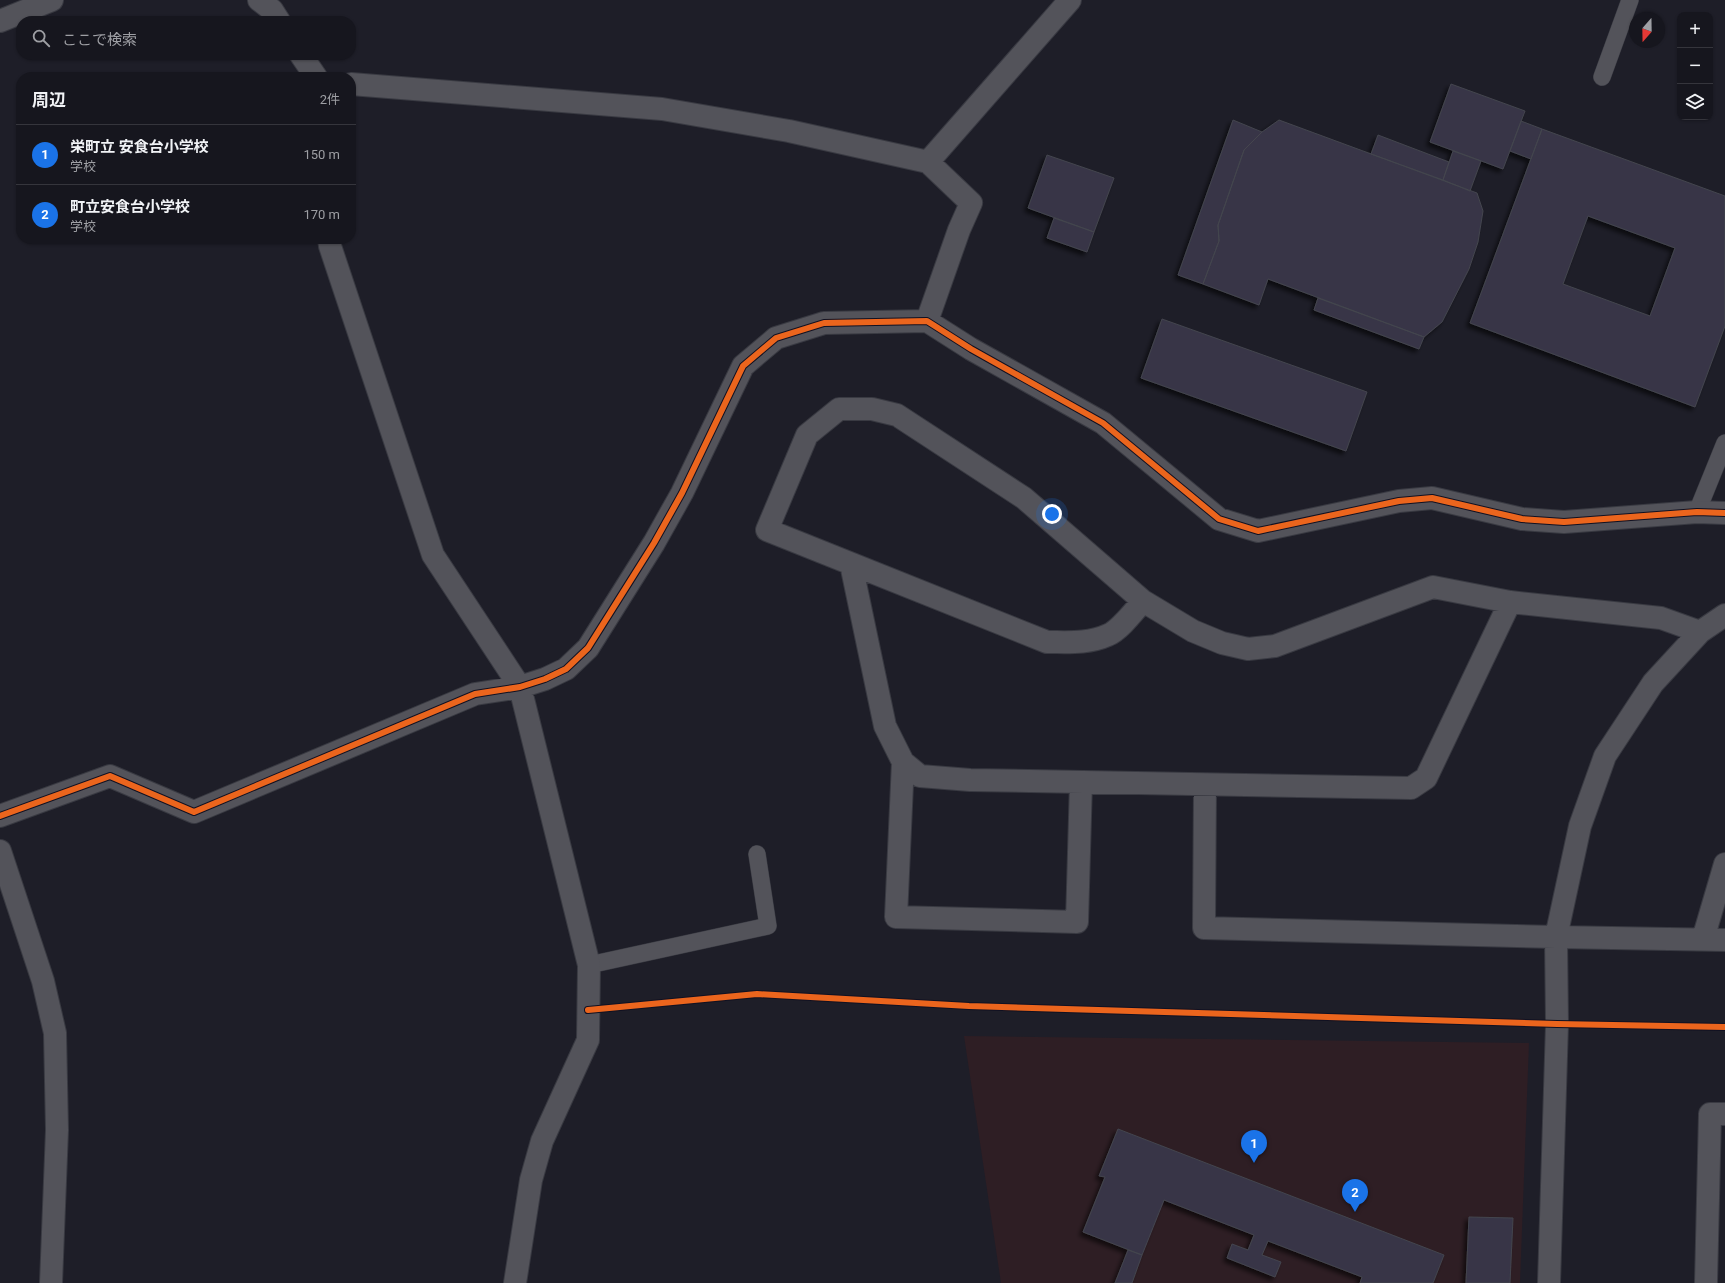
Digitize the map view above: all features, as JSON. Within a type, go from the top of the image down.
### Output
[{"type":"street","points":[[0,21],[52,0]]},
{"type":"street","points":[[260,0],[272,10],[276,16]]},
{"type":"street","points":[[928,162],[1070,0]]},
{"type":"street","points":[[304,60],[313,72]]},
{"type":"street","points":[[356,84],[662,109],[789,130],[928,162],[971,202],[959,230],[927,321]]},
{"type":"street","points":[[330,244],[433,555],[520,687],[589,965],[588,1040],[542,1141],[531,1180],[515,1283]]},
{"type":"street","points":[[0,816],[110,776],[194,812],[475,694],[520,687],[566,669],[588,648],[654,543],[682,493],[743,366],[776,338],[824,324],[927,321],[971,349],[1103,423],[1219,519],[1258,531],[1399,501],[1432,498],[1522,519],[1564,522],[1697,512],[1725,513]]},
{"type":"street","points":[[1143,601],[1129,618],[1109,635],[1079,643],[1047,642],[767,530],[807,435],[839,409],[872,409],[897,415],[1024,498],[1143,601],[1193,631],[1222,643],[1248,649],[1275,646],[1434,587],[1510,602],[1661,618],[1700,632]]},
{"type":"street","points":[[851,564],[885,726],[903,762],[920,776],[970,780],[1411,788],[1426,778],[1510,602]]},
{"type":"street","points":[[1549,1283],[1557,1024],[1556,937],[1580,826],[1605,756],[1654,684],[1700,632],[1725,615]]},
{"type":"street","points":[[903,762],[896,917],[1077,922],[1081,782]]},
{"type":"street","points":[[1205,785],[1204,928],[1725,940]]},
{"type":"street","points":[[0,851],[43,982],[55,1033],[57,1130],[51,1283]]},
{"type":"street","points":[[1704,939],[1725,864]]},
{"type":"street","points":[[1706,1283],[1716,1257],[1710,1114],[1725,1114]]},
{"type":"lane","points":[[1602,77],[1630,0]]},
{"type":"lane","points":[[1697,512],[1725,443]]},
{"type":"lane","points":[[589,965],[768,926],[757,854]]},
{"type":"shaded area","points":[[964,1036],[1529,1043],[1520,1283],[1001,1283]]},
{"type":"building","points":[[1451,84],[1525,111],[1503,169],[1430,142]]},
{"type":"building","points":[[1233,120],[1262,132],[1244,150],[1218,225],[1219,241],[1203,284],[1178,275]]},
{"type":"building","points":[[1279,120],[1477,193],[1483,211],[1478,242],[1469,269],[1442,322],[1424,337],[1268,279],[1259,305],[1203,284],[1219,241],[1218,225],[1244,150],[1262,132]]},
{"type":"building","points":[[1521,121],[1542,129],[1531,159],[1510,151]]},
{"type":"building","points":[[1542,129],[1725,196],[1725,326],[1695,407],[1470,323]],"holes":[[[1588,216],[1675,248],[1650,316],[1563,284]]]},
{"type":"building","points":[[1378,135],[1449,162],[1443,180],[1371,154]]},
{"type":"building","points":[[1453,151],[1481,161],[1470,191],[1443,180]]},
{"type":"building","points":[[1047,155],[1114,178],[1094,232],[1028,208]]},
{"type":"building","points":[[1054,218],[1094,232],[1087,252],[1047,238]]},
{"type":"building","points":[[1318,298],[1424,337],[1419,349],[1314,310]]},
{"type":"building","points":[[1162,319],[1367,392],[1346,451],[1141,378]]},
{"type":"building","points":[[1118,1129],[1444,1255],[1433,1283],[1360,1283],[1362,1277],[1268,1241],[1262,1255],[1281,1262],[1275,1277],[1227,1258],[1232,1244],[1248,1250],[1254,1235],[1164,1200],[1142,1255],[1083,1232],[1105,1177],[1099,1176]]},
{"type":"building","points":[[1469,1217],[1513,1218],[1510,1283],[1466,1283]]},
{"type":"building","points":[[1128,1250],[1142,1255],[1132,1283],[1115,1283]]},
{"type":"cycle path","points":[[0,816],[110,776],[194,812],[475,694],[520,687],[545,679],[566,669],[588,648],[654,543],[682,493],[743,366],[776,338],[824,323],[927,321],[971,349],[1103,423],[1219,519],[1258,531],[1399,501],[1432,498],[1522,519],[1564,522],[1697,512],[1725,513]]},
{"type":"cycle path","points":[[588,1010],[757,994],[969,1006],[1557,1024],[1725,1027]]},
{"type":"place","name":"栄町立 安食台小学校","points":[[1254,1163]]},
{"type":"place","name":"町立安食台小学校","points":[[1355,1212]]}]
